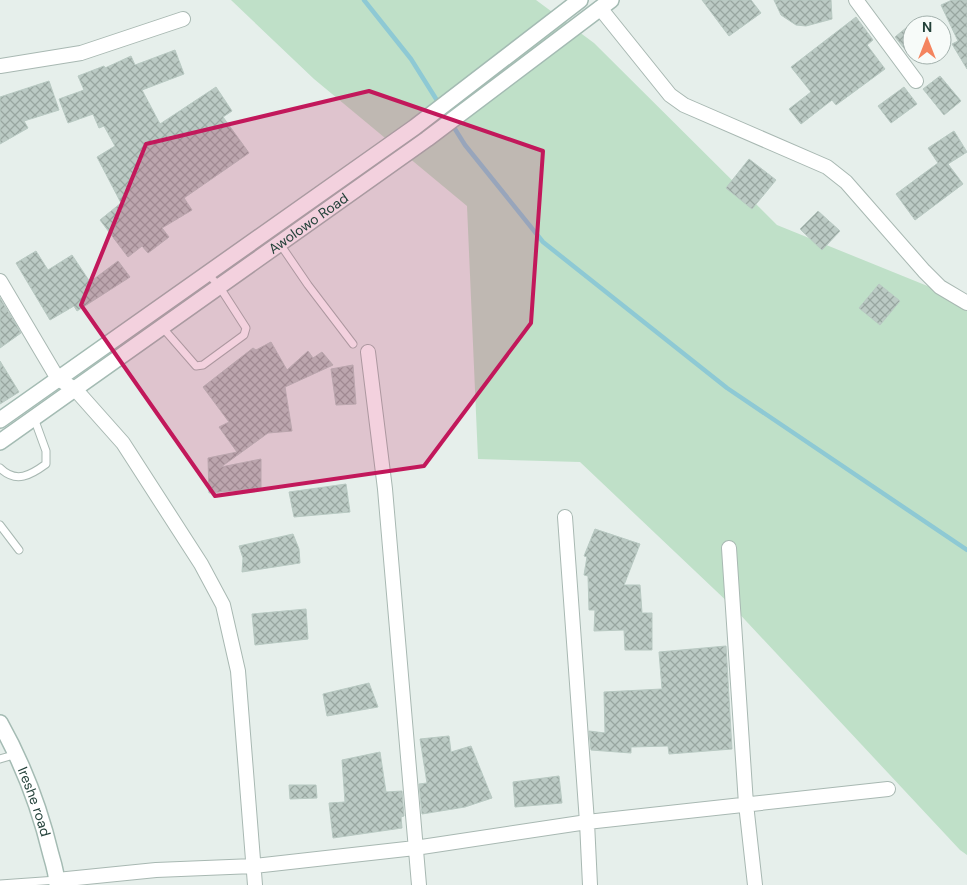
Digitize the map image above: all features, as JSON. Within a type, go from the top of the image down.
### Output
[{"type":"main road","name":"Awolowo Road","points":[[0,420],[416,127],[580,0]]},
{"type":"main road","name":"Awolowo Road","points":[[0,442],[427,139],[605,4]]},
{"type":"main road","name":"Ireshe road","points":[[0,723],[17,754],[48,841],[57,882]]},
{"type":"street","points":[[856,0],[916,81]]},
{"type":"street","points":[[605,4],[670,95],[684,105],[827,167],[846,182],[940,287],[967,303]]},
{"type":"street","points":[[0,66],[81,53],[182,19]]},
{"type":"street","points":[[0,281],[58,379],[75,389],[123,443],[201,564],[223,605],[238,671],[255,885]]},
{"type":"street","points":[[368,352],[385,490],[419,885]]},
{"type":"street","points":[[565,517],[588,822],[590,885]]},
{"type":"street","points":[[729,548],[746,804],[755,885]]},
{"type":"street","points":[[57,882],[156,870],[254,866],[416,848],[588,822],[888,789]]},
{"type":"lane","points":[[280,243],[308,285],[353,344]]},
{"type":"lane","points":[[162,327],[196,366],[203,365],[244,335],[246,328],[220,286],[208,274]]},
{"type":"lane","points":[[0,468],[9,475],[21,478],[34,473],[46,464],[46,451],[34,418]]},
{"type":"lane","points":[[0,526],[19,550]]},
{"type":"lane","points":[[0,758],[17,754]]},
{"type":"lane","points":[[0,884],[57,882]]},
{"type":"highlighted area","points":[[369,91],[543,151],[531,323],[424,466],[215,496],[81,305],[146,144]]},
{"type":"green space","points":[[231,0],[536,0],[594,43],[777,225],[967,302],[967,855],[960,850],[733,607],[580,462],[478,459],[467,206],[314,79]]},
{"type":"building","points":[[702,0],[751,0],[761,13],[729,36]]},
{"type":"building","points":[[774,0],[831,0],[832,19],[806,26],[796,25],[781,15]]},
{"type":"building","points":[[952,0],[967,0],[967,69],[952,44],[958,41],[952,28],[952,15],[946,15],[941,5]]},
{"type":"building","points":[[856,17],[873,40],[867,45],[885,69],[836,105],[832,100],[801,124],[789,109],[811,92],[791,67]]},
{"type":"building","points":[[902,31],[902,46],[895,37]]},
{"type":"building","points":[[175,50],[184,74],[142,90],[160,124],[216,87],[232,111],[223,117],[249,153],[184,198],[192,210],[162,228],[169,237],[148,253],[142,246],[128,257],[100,220],[121,203],[97,157],[115,146],[104,126],[99,128],[93,114],[68,123],[59,99],[84,90],[78,76],[104,66],[105,68],[131,56],[135,65]]},
{"type":"building","points":[[940,76],[961,101],[944,115],[923,89]]},
{"type":"building","points":[[49,81],[59,110],[24,121],[28,128],[0,144],[0,97]]},
{"type":"building","points":[[904,87],[917,104],[891,123],[878,106]]},
{"type":"building","points":[[954,131],[967,152],[948,164],[963,184],[915,220],[896,194],[938,163],[928,148]]},
{"type":"building","points":[[749,159],[776,180],[752,209],[726,188]]},
{"type":"building","points":[[818,211],[840,231],[822,250],[800,229]]},
{"type":"building","points":[[36,251],[48,270],[72,255],[90,282],[118,261],[130,277],[77,311],[74,306],[50,320],[16,263]]},
{"type":"building","points":[[879,284],[900,301],[880,325],[859,308]]},
{"type":"building","points":[[0,298],[21,333],[0,348]]},
{"type":"building","points":[[271,342],[287,370],[308,351],[313,358],[322,352],[333,365],[285,387],[292,431],[268,433],[221,467],[261,459],[261,488],[209,493],[208,458],[237,452],[219,427],[229,422],[203,387],[253,348],[256,350]]},
{"type":"building","points":[[0,361],[19,392],[0,404]]},
{"type":"building","points":[[353,365],[356,404],[336,405],[331,369]]},
{"type":"building","points":[[346,484],[350,512],[294,517],[289,492]]},
{"type":"building","points":[[595,529],[640,544],[624,585],[640,585],[642,613],[652,613],[652,650],[625,650],[624,630],[594,631],[595,610],[589,610],[588,576],[584,575],[587,557],[584,556]]},
{"type":"building","points":[[293,534],[299,549],[300,563],[242,572],[243,558],[239,546]]},
{"type":"building","points":[[306,609],[308,639],[255,645],[252,614]]},
{"type":"building","points":[[726,646],[732,749],[669,754],[668,746],[631,747],[631,753],[591,750],[589,731],[605,733],[604,692],[662,689],[659,652]]},
{"type":"building","points":[[369,683],[378,707],[327,716],[323,694]]},
{"type":"building","points":[[449,736],[451,752],[471,746],[492,798],[465,807],[422,814],[419,784],[427,783],[420,739]]},
{"type":"building","points":[[380,752],[386,792],[402,791],[404,816],[401,817],[402,828],[333,838],[329,803],[345,802],[342,760]]},
{"type":"building","points":[[559,776],[562,803],[515,807],[513,782]]},
{"type":"building","points":[[289,785],[316,785],[317,798],[290,799]]},
{"type":"waterway","points":[[364,0],[411,59],[465,145],[543,242],[727,388],[967,550]]}]
